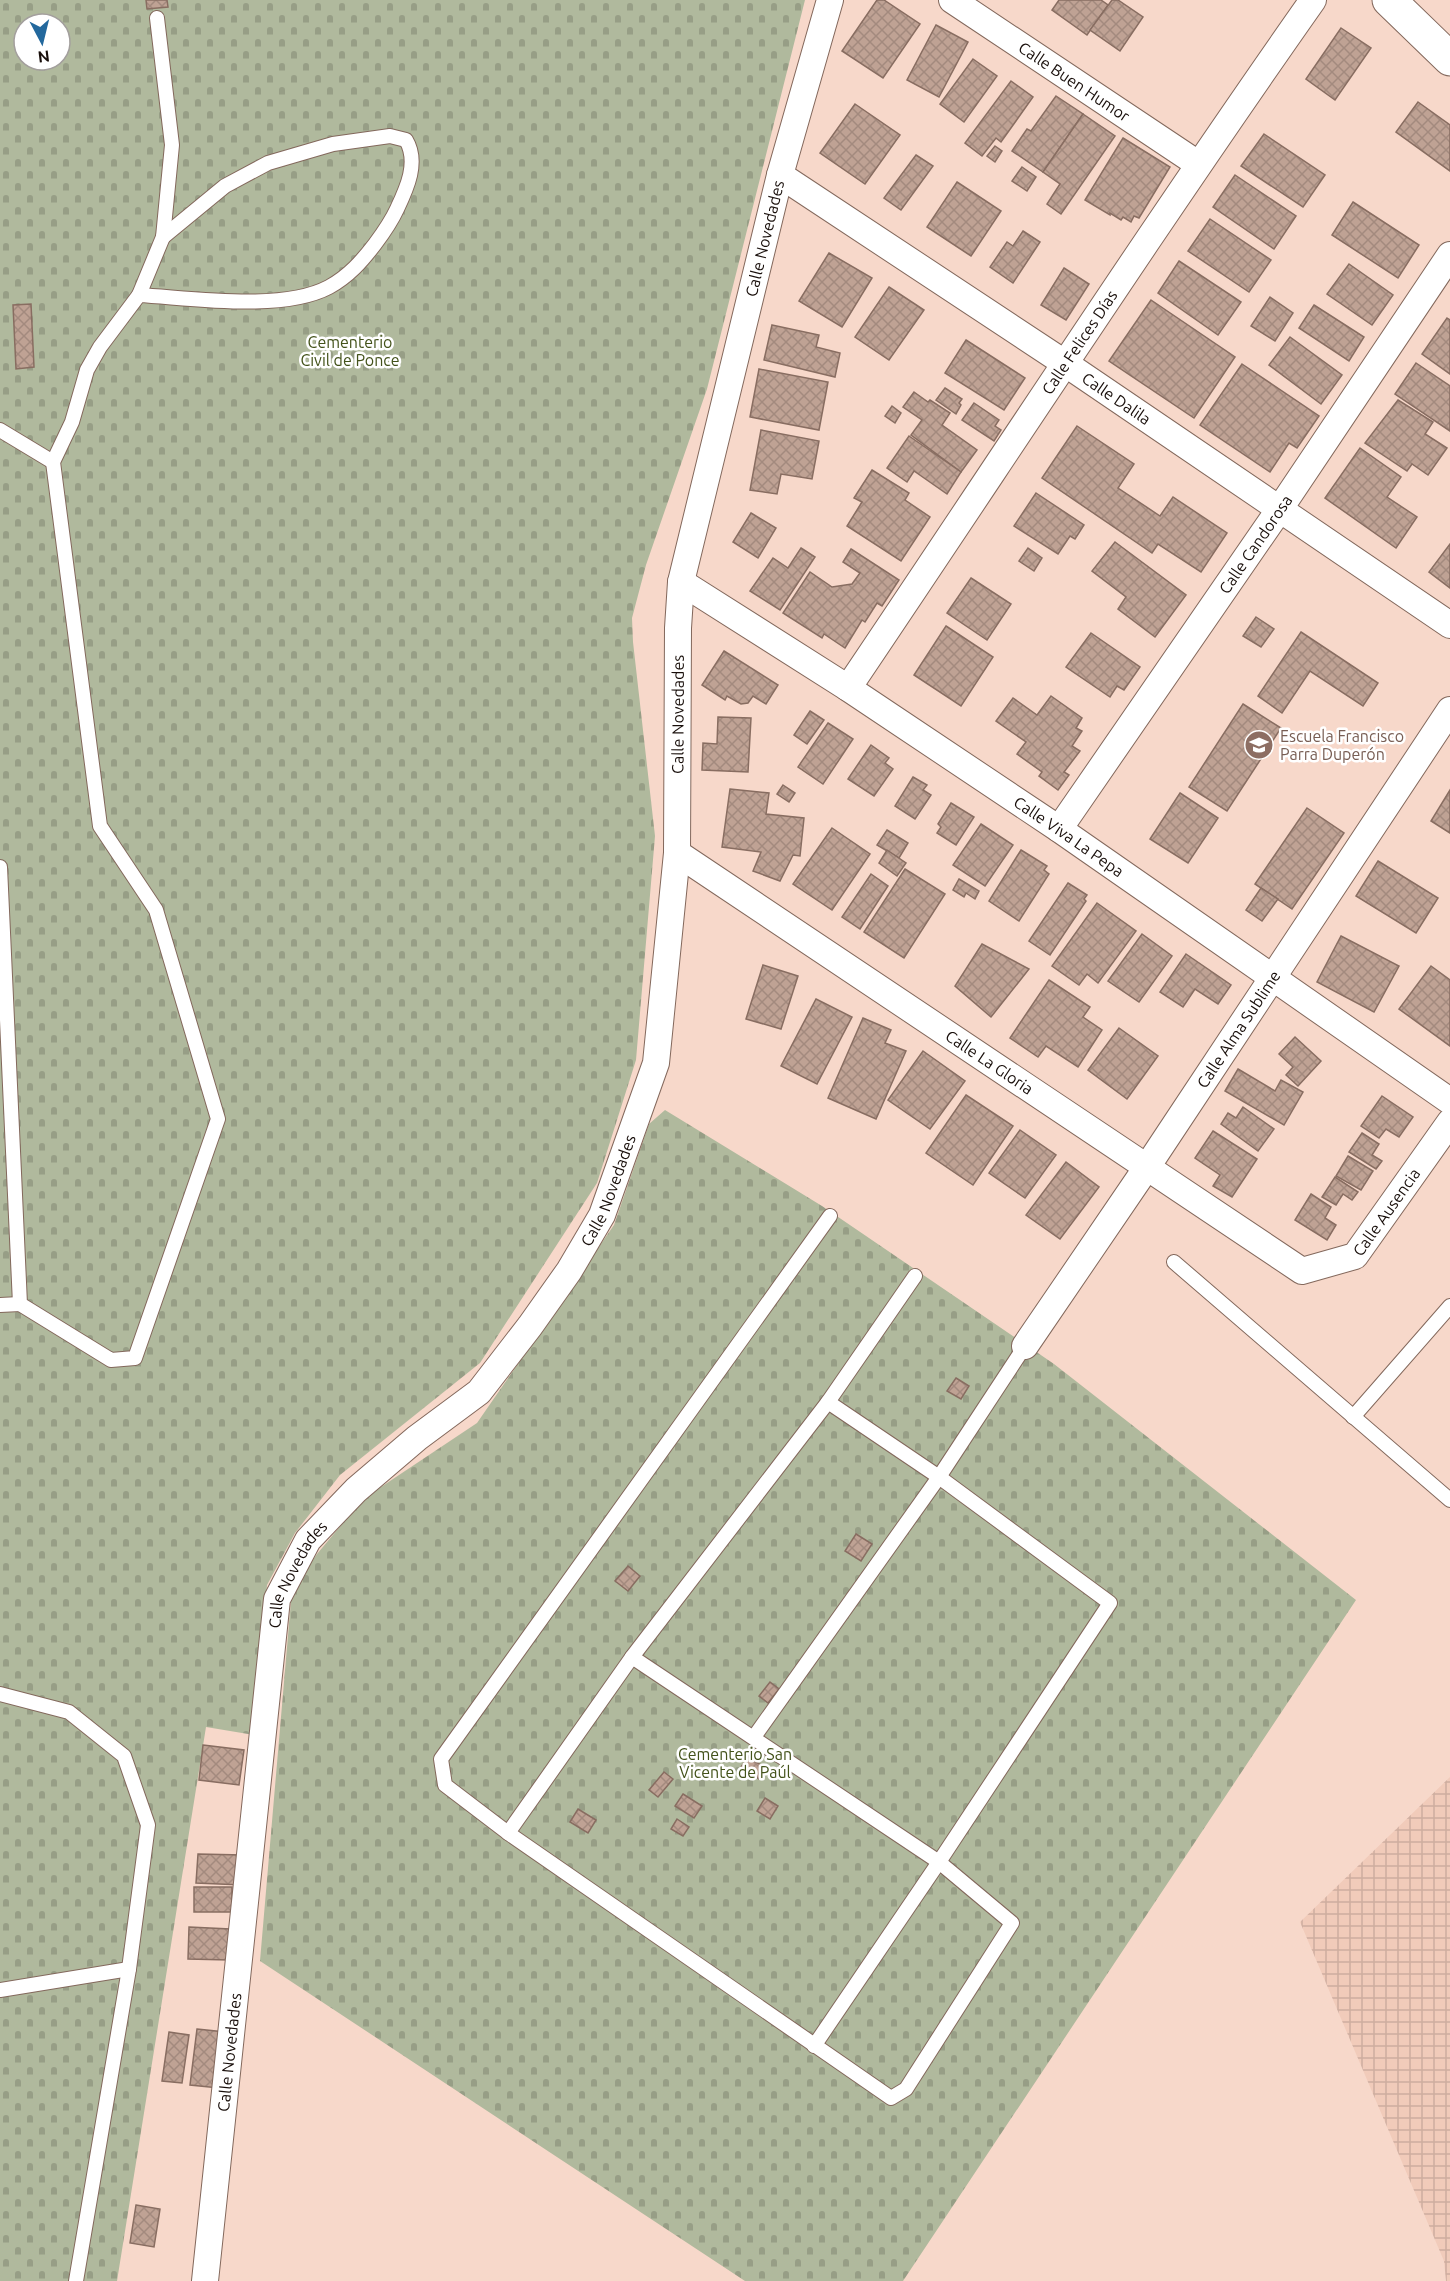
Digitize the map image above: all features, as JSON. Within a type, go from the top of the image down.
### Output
[{"type":"main road","points":[[1389,0],[1450,59]]},
{"type":"street","name":"Calle Novedades","points":[[205,2281],[277,1599],[308,1540],[356,1490],[417,1438],[479,1392],[530,1326],[568,1271],[602,1215],[656,1063],[677,853],[678,628],[681,582],[780,175],[830,0]]},
{"type":"street","name":"Calle Buen Humor","points":[[952,0],[1198,164]]},
{"type":"street","name":"Calle Felices Días","points":[[848,688],[1198,164],[1313,0]]},
{"type":"street","name":"Calle Dalila","points":[[780,175],[1066,364],[1450,626]]},
{"type":"street","name":"Calle Candorosa","points":[[1059,829],[1279,510],[1450,255]]},
{"type":"street","name":"Calle Viva La Pepa","points":[[681,582],[848,688],[1059,829],[1450,1101]]},
{"type":"street","name":"Calle Alma Sublime","points":[[1024,1346],[1147,1167],[1450,710]]},
{"type":"street","name":"Calle La Gloria","points":[[677,853],[1302,1271]]},
{"type":"street","name":"Calle Ausencia","points":[[1302,1271],[1355,1256],[1450,1122]]},
{"type":"lane","points":[[0,1305],[20,1304],[111,1360],[135,1358],[218,1119],[156,910],[100,826],[53,462],[72,422],[87,370],[100,347],[139,295],[163,237],[172,145],[157,18]]},
{"type":"lane","points":[[139,295],[262,302],[294,298],[327,288],[359,264],[391,223],[407,188],[413,158],[411,148],[406,140],[400,138],[374,138],[333,144],[268,163],[225,186],[163,237]]},
{"type":"lane","points":[[0,430],[53,462]]},
{"type":"lane","points":[[0,867],[20,1304]]},
{"type":"lane","points":[[632,1658],[939,1862],[1012,1923],[906,2089],[891,2098],[508,1833],[445,1785],[441,1759],[830,1216]]},
{"type":"lane","points":[[1174,1262],[1450,1500]]},
{"type":"lane","points":[[508,1833],[632,1658],[828,1402],[915,1276]]},
{"type":"lane","points":[[1353,1417],[1450,1306]]},
{"type":"lane","points":[[754,1737],[939,1477],[1024,1346]]},
{"type":"lane","points":[[814,2046],[1110,1603],[939,1477],[828,1402]]},
{"type":"lane","points":[[0,1694],[69,1712],[124,1756],[148,1825],[129,1969],[76,2281]]},
{"type":"lane","points":[[0,1989],[129,1969]]},
{"type":"shaded area","points":[[1450,1777],[1450,2281],[1446,2281],[1444,2261],[1300,1922]]},
{"type":"green space","name":"Cementerio Civil de Ponce","points":[[0,0],[805,0],[707,389],[646,565],[632,618],[655,836],[636,1060],[597,1183],[480,1363],[340,1475],[295,1533],[267,1585],[254,1735],[206,1727],[117,2281],[0,2281]]},
{"type":"green space","name":"Cementerio San Vicente de Paúl","points":[[665,1110],[822,1206],[1054,1364],[1356,1600],[903,2281],[745,2281],[260,1961],[292,1589],[317,1554],[363,1499],[477,1423],[614,1225],[649,1124]]},
{"type":"building","points":[[146,0],[167,0],[168,7],[147,9]]},
{"type":"building","points":[[877,0],[884,0],[920,24],[883,78],[842,51]]},
{"type":"building","points":[[1059,0],[1101,0],[1108,5],[1087,35],[1052,10]]},
{"type":"building","points":[[1112,0],[1118,0],[1143,17],[1120,51],[1090,30]]},
{"type":"building","points":[[936,25],[968,42],[939,97],[907,80]]},
{"type":"building","points":[[1341,28],[1371,48],[1335,100],[1306,79]]},
{"type":"building","points":[[973,59],[997,76],[964,122],[940,104]]},
{"type":"building","points":[[1011,81],[1033,97],[1001,142],[996,138],[982,156],[965,143]]},
{"type":"building","points":[[1056,96],[1083,114],[1043,172],[1012,151],[1027,129],[1031,131]]},
{"type":"building","points":[[1418,102],[1450,125],[1450,171],[1396,132]]},
{"type":"building","points":[[855,104],[900,135],[865,184],[820,153]]},
{"type":"building","points":[[1083,114],[1115,136],[1061,214],[1047,204],[1060,184],[1043,172]]},
{"type":"building","points":[[1264,134],[1325,175],[1303,207],[1241,166]]},
{"type":"building","points":[[1123,138],[1170,167],[1139,218],[1134,216],[1131,222],[1123,217],[1121,220],[1110,213],[1110,215],[1085,200]]},
{"type":"building","points":[[995,146],[1002,151],[995,162],[987,156]]},
{"type":"building","points":[[916,155],[933,166],[901,210],[884,198]]},
{"type":"building","points":[[1022,167],[1036,177],[1027,191],[1012,181]]},
{"type":"building","points":[[1235,175],[1296,216],[1274,249],[1213,207]]},
{"type":"building","points":[[957,182],[1001,211],[971,256],[927,227]]},
{"type":"building","points":[[1353,202],[1419,245],[1398,278],[1332,235]]},
{"type":"building","points":[[1210,219],[1271,260],[1249,292],[1188,251]]},
{"type":"building","points":[[1023,231],[1040,242],[1013,283],[990,267],[1007,242],[1013,246]]},
{"type":"building","points":[[829,253],[872,278],[842,327],[799,301]]},
{"type":"building","points":[[1179,261],[1241,302],[1218,335],[1158,293]]},
{"type":"building","points":[[1349,264],[1393,295],[1372,325],[1327,294]]},
{"type":"building","points":[[1064,268],[1089,284],[1066,320],[1041,305]]},
{"type":"building","points":[[889,287],[924,310],[889,360],[855,337]]},
{"type":"building","points":[[1270,297],[1293,313],[1275,341],[1251,326]]},
{"type":"building","points":[[1151,300],[1235,357],[1194,418],[1109,361]]},
{"type":"building","points":[[31,304],[34,367],[16,369],[13,305]]},
{"type":"building","points":[[1314,305],[1364,337],[1349,361],[1299,328]]},
{"type":"building","points":[[1447,318],[1450,320],[1450,374],[1422,354]]},
{"type":"building","points":[[772,325],[819,335],[816,347],[840,353],[835,377],[764,360]]},
{"type":"building","points":[[1290,337],[1342,375],[1321,404],[1269,365]]},
{"type":"building","points":[[966,340],[1025,378],[1004,410],[945,373]]},
{"type":"building","points":[[1416,363],[1450,386],[1450,431],[1395,394]]},
{"type":"building","points":[[1242,364],[1319,416],[1297,448],[1289,443],[1270,472],[1200,425]]},
{"type":"building","points":[[759,369],[828,382],[819,430],[750,417]]},
{"type":"building","points":[[945,388],[962,399],[956,414],[936,400]]},
{"type":"building","points":[[914,392],[950,413],[942,425],[977,450],[961,472],[911,435],[922,420],[903,407]]},
{"type":"building","points":[[1398,400],[1433,422],[1425,434],[1447,448],[1428,475],[1412,464],[1407,471],[1365,443]]},
{"type":"building","points":[[974,403],[999,420],[995,426],[1001,430],[994,441],[962,420]]},
{"type":"building","points":[[892,406],[901,413],[895,423],[885,416]]},
{"type":"building","points":[[1077,426],[1134,464],[1118,488],[1160,516],[1173,497],[1227,533],[1201,572],[1158,544],[1152,553],[1042,478]]},
{"type":"building","points":[[761,430],[819,441],[812,479],[781,474],[777,494],[750,490]]},
{"type":"building","points":[[909,436],[961,472],[947,494],[914,471],[907,482],[887,468]]},
{"type":"building","points":[[1360,448],[1401,477],[1387,497],[1417,517],[1396,548],[1325,498]]},
{"type":"building","points":[[872,470],[909,493],[905,500],[930,517],[901,561],[847,526],[862,502],[854,498]]},
{"type":"building","points":[[1036,493],[1084,525],[1075,539],[1070,536],[1058,554],[1014,526]]},
{"type":"building","points":[[751,513],[776,528],[758,558],[733,542]]},
{"type":"building","points":[[1115,542],[1186,595],[1155,637],[1118,609],[1126,597],[1092,571]]},
{"type":"building","points":[[1450,544],[1450,588],[1429,572]]},
{"type":"building","points":[[801,548],[815,557],[780,610],[750,591],[773,558],[788,568]]},
{"type":"building","points":[[1028,548],[1042,558],[1034,571],[1019,561]]},
{"type":"building","points":[[851,549],[899,580],[882,606],[877,603],[865,622],[862,620],[845,648],[824,634],[822,638],[783,613],[810,572],[832,587],[852,584],[860,573],[843,562]]},
{"type":"building","points":[[971,578],[1011,604],[987,640],[947,613]]},
{"type":"building","points":[[1256,617],[1274,629],[1261,647],[1243,636]]},
{"type":"building","points":[[946,626],[993,657],[961,706],[914,675]]},
{"type":"building","points":[[1301,632],[1378,683],[1363,706],[1310,671],[1282,713],[1258,696]]},
{"type":"building","points":[[1091,633],[1140,667],[1124,690],[1117,686],[1110,697],[1066,667]]},
{"type":"building","points":[[724,651],[778,685],[766,704],[753,696],[748,703],[741,704],[727,696],[725,700],[702,685]]},
{"type":"building","points":[[1051,696],[1082,718],[1076,728],[1082,731],[1072,746],[1080,751],[1064,772],[1069,775],[1058,790],[1039,776],[1042,772],[1017,754],[1026,742],[996,721],[1013,698],[1037,715]]},
{"type":"building","points":[[1243,704],[1281,728],[1227,811],[1189,787]]},
{"type":"building","points":[[810,711],[824,720],[807,744],[794,735]]},
{"type":"building","points":[[718,717],[751,718],[748,772],[702,770],[703,743],[717,744]]},
{"type":"building","points":[[828,723],[853,739],[823,784],[798,767]]},
{"type":"building","points":[[871,745],[889,758],[885,763],[893,769],[874,796],[848,779]]},
{"type":"building","points":[[913,777],[927,785],[923,790],[931,795],[915,819],[895,806]]},
{"type":"building","points":[[783,785],[795,793],[789,802],[777,794]]},
{"type":"building","points":[[730,789],[769,793],[766,814],[804,818],[800,856],[793,855],[780,881],[753,871],[761,852],[722,847]]},
{"type":"building","points":[[1450,790],[1450,833],[1431,821]]},
{"type":"building","points":[[1180,793],[1218,818],[1188,863],[1150,839]]},
{"type":"building","points":[[951,803],[974,817],[956,845],[937,833],[941,827],[938,824]]},
{"type":"building","points":[[1307,808],[1344,833],[1292,909],[1255,884]]},
{"type":"building","points":[[981,824],[1013,845],[985,886],[953,865]]},
{"type":"building","points":[[832,828],[870,854],[832,910],[793,884]]},
{"type":"building","points":[[887,830],[908,843],[899,858],[877,845]]},
{"type":"building","points":[[887,850],[906,863],[897,876],[879,863]]},
{"type":"building","points":[[1021,850],[1047,866],[1044,870],[1049,874],[1019,921],[989,901]]},
{"type":"building","points":[[1378,861],[1438,898],[1416,933],[1356,896]]},
{"type":"building","points":[[905,869],[945,894],[904,958],[864,932]]},
{"type":"building","points":[[871,874],[888,886],[860,929],[842,917]]},
{"type":"building","points":[[959,879],[979,891],[975,899],[966,893],[964,897],[953,890]]},
{"type":"building","points":[[1068,883],[1087,895],[1084,899],[1086,901],[1050,955],[1029,941]]},
{"type":"building","points":[[1261,888],[1278,899],[1262,921],[1246,910]]},
{"type":"building","points":[[1097,903],[1136,931],[1098,983],[1087,974],[1079,985],[1052,966]]},
{"type":"building","points":[[1142,934],[1172,956],[1139,1002],[1108,981]]},
{"type":"building","points":[[1341,936],[1399,966],[1374,1012],[1317,982]]},
{"type":"building","points":[[982,944],[1029,969],[991,1017],[955,986]]},
{"type":"building","points":[[1186,954],[1231,985],[1218,1004],[1195,989],[1183,1007],[1160,992]]},
{"type":"building","points":[[763,965],[798,976],[781,1029],[746,1019]]},
{"type":"building","points":[[1431,966],[1450,980],[1450,1046],[1399,1009]]},
{"type":"building","points":[[1049,980],[1090,1007],[1083,1017],[1102,1030],[1078,1067],[1046,1046],[1038,1057],[1010,1038]]},
{"type":"building","points":[[816,999],[852,1017],[817,1084],[781,1066]]},
{"type":"building","points":[[863,1018],[891,1030],[885,1043],[906,1051],[876,1119],[828,1098]]},
{"type":"building","points":[[1119,1028],[1158,1056],[1127,1099],[1088,1070]]},
{"type":"building","points":[[1295,1037],[1321,1061],[1298,1086],[1286,1075],[1293,1067],[1279,1054]]},
{"type":"building","points":[[923,1051],[965,1081],[930,1129],[888,1100]]},
{"type":"building","points":[[1238,1069],[1275,1091],[1281,1080],[1303,1092],[1284,1125],[1225,1091]]},
{"type":"building","points":[[966,1095],[1013,1126],[973,1185],[926,1153]]},
{"type":"building","points":[[1382,1096],[1413,1117],[1399,1137],[1386,1129],[1379,1138],[1361,1126]]},
{"type":"building","points":[[1243,1107],[1274,1129],[1258,1151],[1221,1124],[1228,1113],[1236,1118]]},
{"type":"building","points":[[1020,1130],[1056,1155],[1025,1198],[989,1173]]},
{"type":"building","points":[[1213,1131],[1257,1159],[1232,1197],[1213,1186],[1220,1175],[1195,1158]]},
{"type":"building","points":[[1362,1133],[1379,1144],[1372,1155],[1382,1161],[1376,1169],[1349,1152]]},
{"type":"building","points":[[1348,1156],[1373,1171],[1361,1190],[1336,1176]]},
{"type":"building","points":[[1066,1162],[1099,1187],[1060,1239],[1026,1215]]},
{"type":"building","points":[[1335,1177],[1358,1192],[1352,1200],[1343,1194],[1336,1205],[1322,1197]]},
{"type":"building","points":[[1311,1194],[1331,1207],[1325,1218],[1336,1225],[1327,1240],[1295,1220]]},
{"type":"building","points":[[956,1378],[969,1386],[961,1399],[947,1391]]},
{"type":"building","points":[[856,1534],[872,1544],[861,1561],[845,1551]]},
{"type":"building","points":[[628,1566],[640,1576],[628,1591],[615,1581]]},
{"type":"building","points":[[770,1682],[779,1689],[768,1703],[759,1696]]},
{"type":"building","points":[[203,1745],[244,1750],[239,1785],[199,1780]]},
{"type":"building","points":[[748,1757],[766,1768],[759,1779],[741,1767]]},
{"type":"building","points":[[664,1772],[673,1779],[658,1797],[649,1790]]},
{"type":"building","points":[[683,1794],[702,1806],[694,1818],[675,1806]]},
{"type":"building","points":[[765,1798],[778,1806],[770,1819],[757,1811]]},
{"type":"building","points":[[578,1809],[596,1820],[588,1833],[570,1822]]},
{"type":"building","points":[[677,1819],[689,1827],[683,1836],[671,1829]]},
{"type":"building","points":[[198,1854],[243,1855],[242,1885],[196,1883]]},
{"type":"building","points":[[194,1887],[232,1887],[232,1912],[194,1912]]},
{"type":"building","points":[[189,1927],[230,1929],[229,1960],[188,1959]]},
{"type":"building","points":[[197,2029],[225,2032],[219,2088],[190,2085]]},
{"type":"building","points":[[169,2032],[189,2035],[182,2083],[162,2081]]},
{"type":"building","points":[[136,2205],[160,2209],[154,2247],[130,2243]]},
{"type":"place","name":"Escuela Francisco Parra Duperón","points":[[1259,745]]}]
